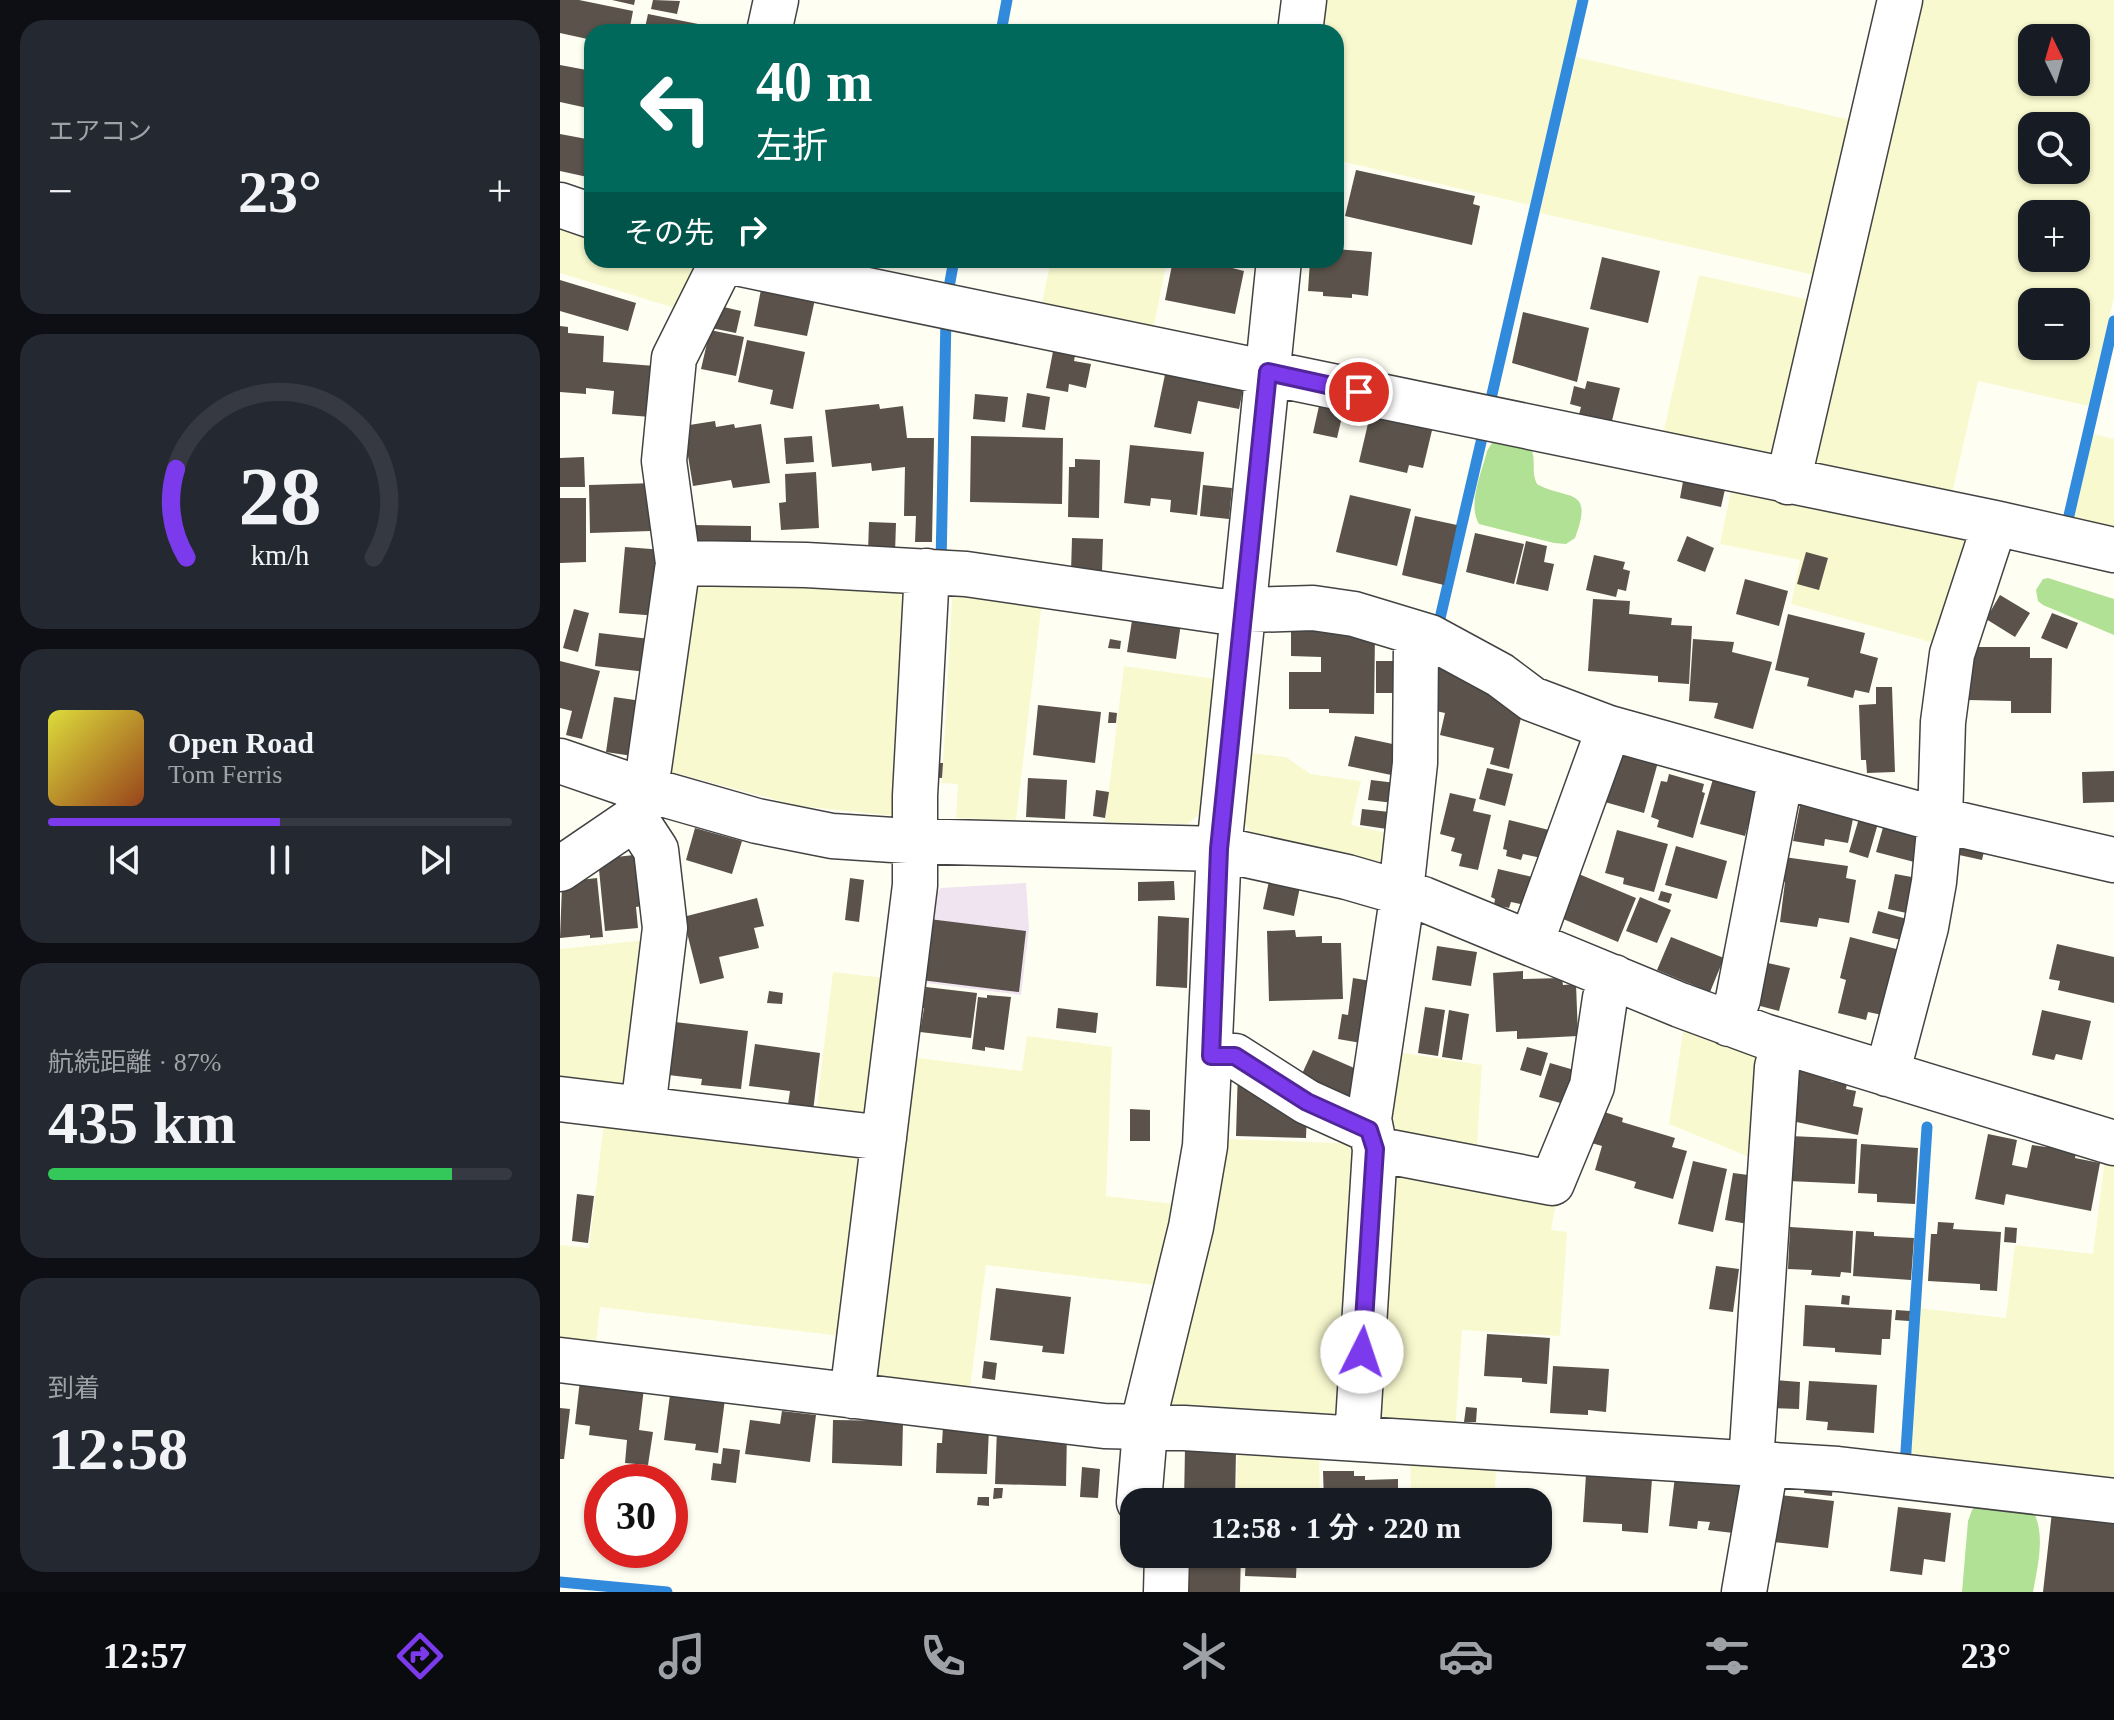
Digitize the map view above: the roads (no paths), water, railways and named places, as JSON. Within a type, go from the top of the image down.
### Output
[{"type":"street","points":[[771,24],[776,0]]},
{"type":"street","points":[[1301,24],[1304,0]]},
{"type":"street","points":[[1788,482],[1900,0]]},
{"type":"street","points":[[560,205],[584,213]]},
{"type":"street","points":[[560,869],[639,803],[649,768],[678,563],[664,461],[674,358],[719,268]]},
{"type":"street","points":[[762,268],[2114,550]]},
{"type":"street","points":[[1166,1488],[1157,1428],[1154,1372],[1199,1186],[1205,1146],[1219,849],[1278,268]]},
{"type":"street","points":[[1887,1074],[1931,904],[1940,820],[1946,688],[1961,620],[1995,523]]},
{"type":"street","points":[[678,563],[927,571],[1219,611],[1313,608],[1354,614],[1420,634],[1466,654],[1532,699],[1609,728],[1940,820],[2114,860]]},
{"type":"street","points":[[852,1396],[915,885],[927,571]]},
{"type":"street","points":[[1357,1439],[1372,1140],[1415,763],[1416,644],[1420,634]]},
{"type":"street","points":[[1531,943],[1609,728]]},
{"type":"street","points":[[560,761],[639,803],[794,830],[870,839],[1219,849],[1402,893],[1729,1024],[2114,1143]]},
{"type":"street","points":[[1729,1024],[1738,999],[1781,776]]},
{"type":"street","points":[[639,803],[656,850],[665,928],[643,1109]]},
{"type":"street","points":[[1211,1056],[1235,1056],[1372,1140],[1552,1183],[1592,1086],[1605,998],[1614,977]]},
{"type":"street","points":[[1744,1592],[1758,1464],[1777,1067],[1784,1042]]},
{"type":"street","points":[[560,1099],[884,1138]]},
{"type":"street","points":[[560,1360],[1104,1426],[1838,1469],[2114,1501]]},
{"type":"street","points":[[1142,1488],[1157,1428]]},
{"type":"street","points":[[1137,1592],[1138,1568]]},
{"type":"street","points":[[1166,1592],[1167,1568]]},
{"type":"waterway","points":[[1002,24],[1007,0]]},
{"type":"waterway","points":[[1490,403],[1583,0]]},
{"type":"waterway","points":[[947,298],[953,268]]},
{"type":"waterway","points":[[941,564],[946,317]]},
{"type":"waterway","points":[[2067,524],[2114,321]]},
{"type":"waterway","points":[[1438,627],[1485,425]]},
{"type":"waterway","points":[[1905,1466],[1927,1127]]},
{"type":"waterway","points":[[560,1582],[667,1592]]}]
